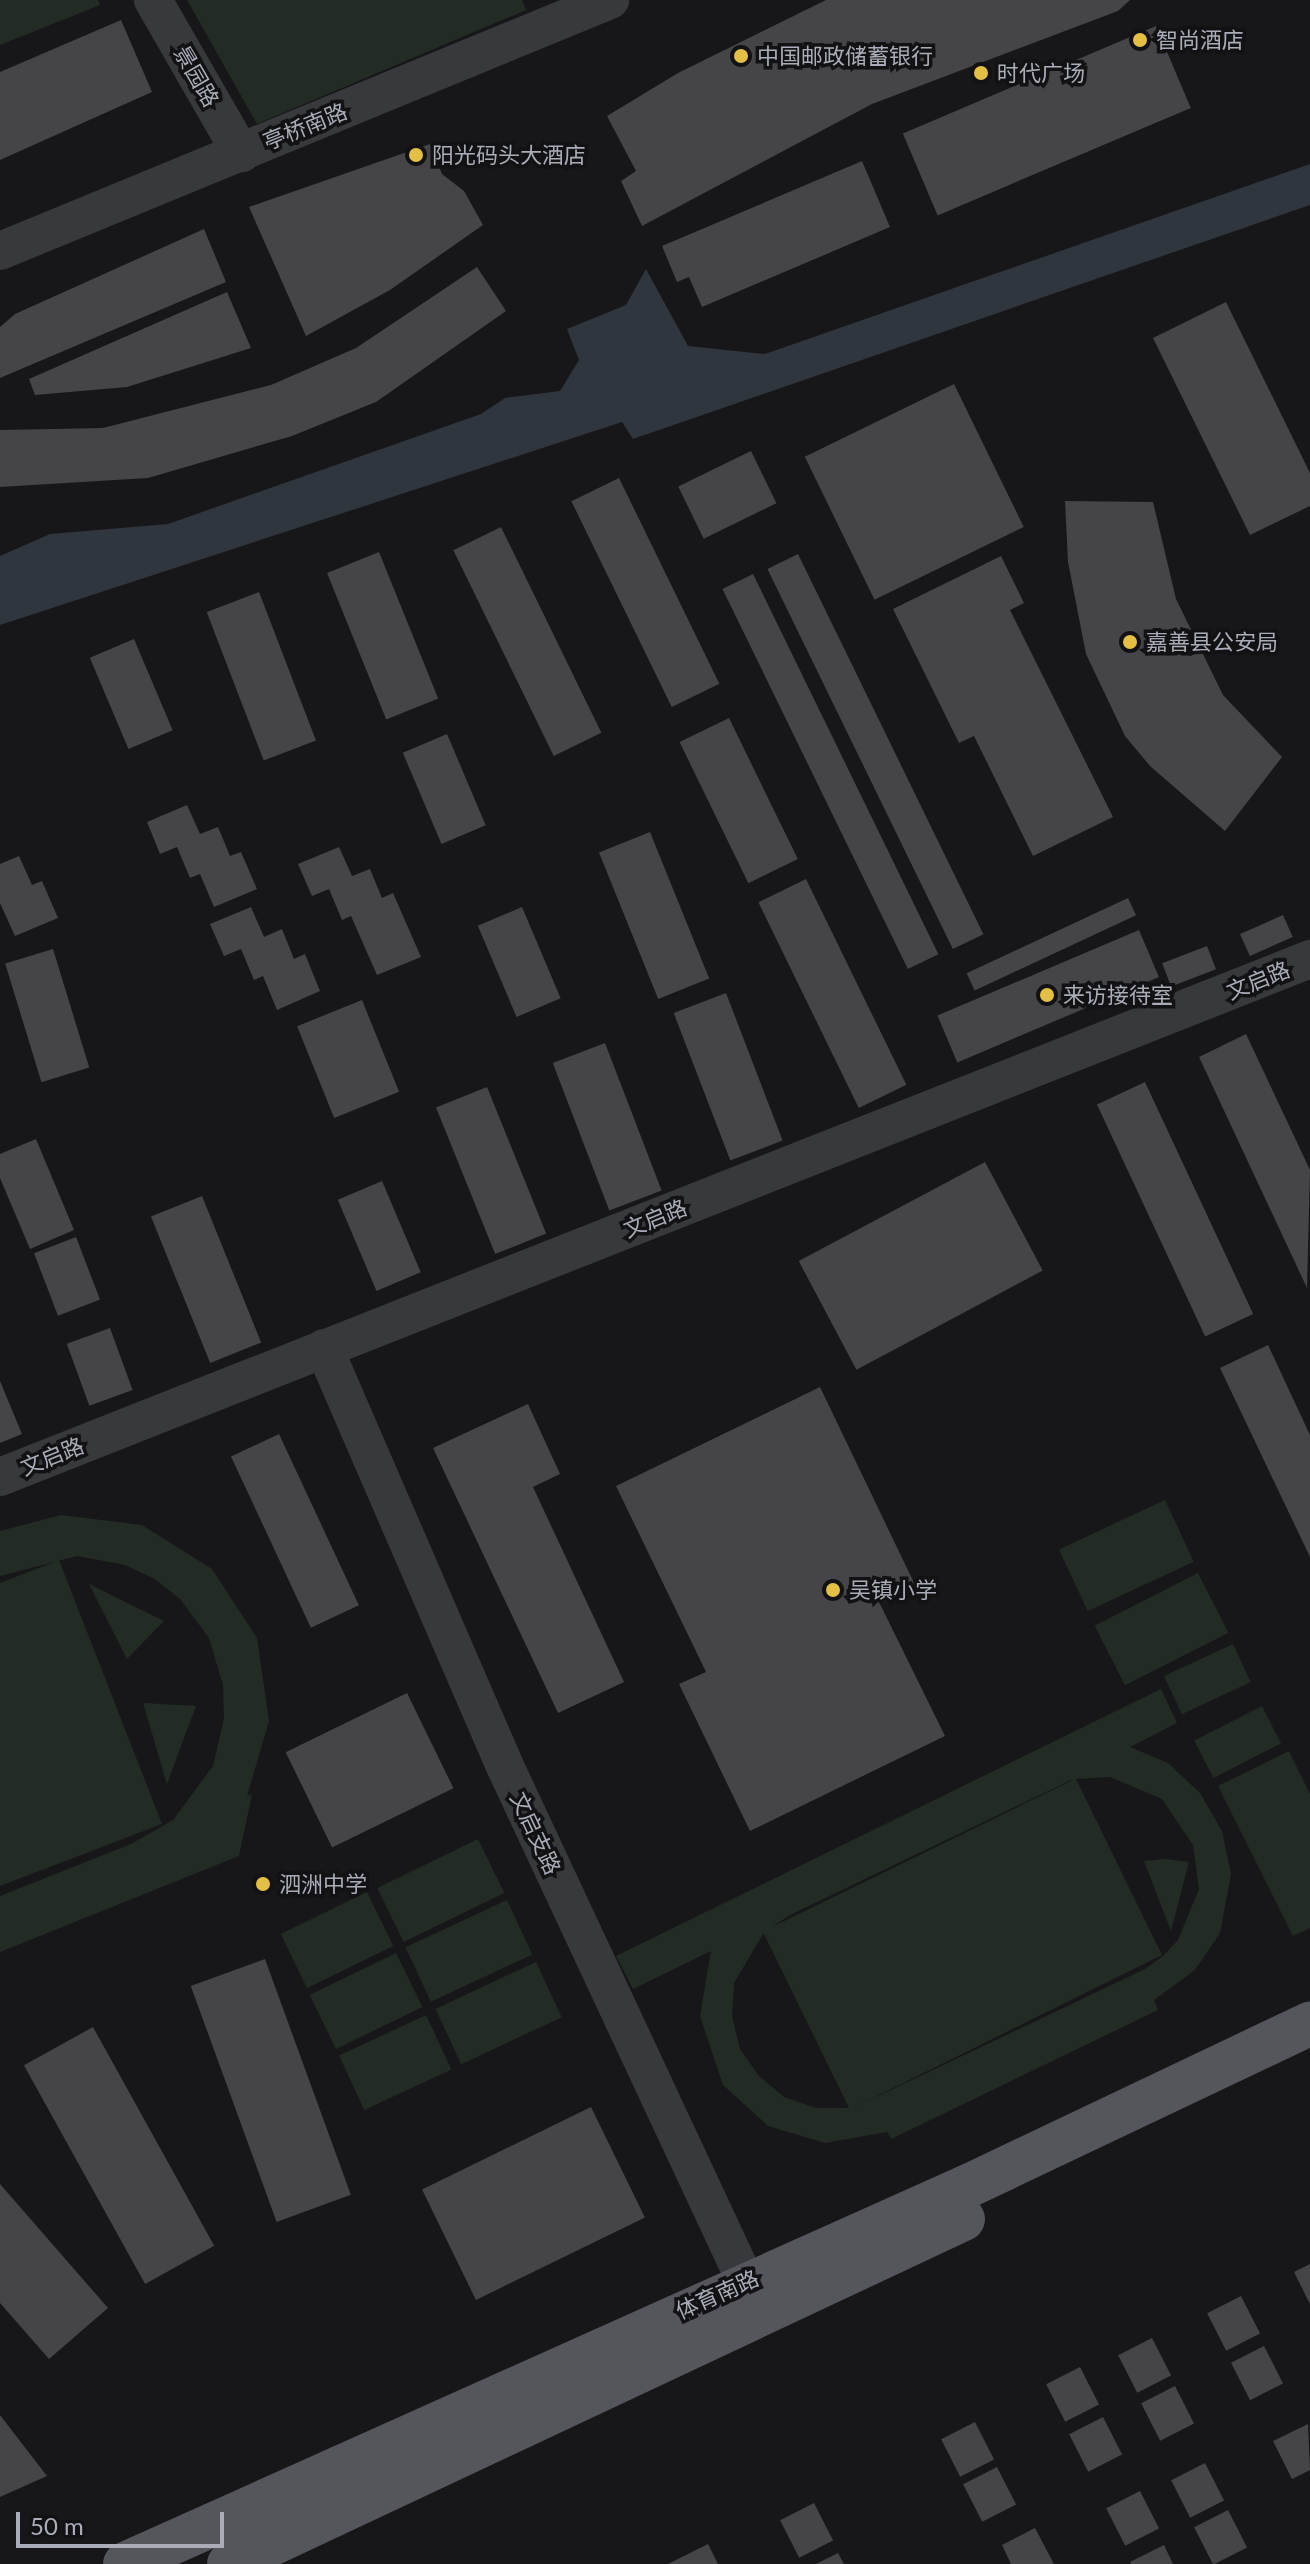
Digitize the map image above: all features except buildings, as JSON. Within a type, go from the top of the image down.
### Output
[{"type":"main road","name":"体育南路","points":[[229,2564],[966,2187],[1310,2024]]},
{"type":"main road","name":"体育南路","points":[[125,2564],[1310,2058]]},
{"type":"street","name":"景园路","points":[[153,0],[241,153]]},
{"type":"street","name":"亭桥南路","points":[[0,251],[610,0]]},
{"type":"street","name":"文启路","points":[[0,1477],[1310,959]]},
{"type":"street","name":"文启支路","points":[[324,1348],[503,1762],[756,2296]]},
{"type":"shaded area","points":[[0,0],[98,0],[100,5],[0,45]]},
{"type":"shaded area","points":[[187,0],[522,0],[526,10],[257,124]]},
{"type":"shaded area","points":[[1310,164],[1310,205],[633,439],[622,422],[0,625],[0,556],[50,534],[168,524],[481,414],[505,398],[560,391],[579,360],[567,329],[626,305],[646,269],[688,346],[765,354]]},
{"type":"shaded area","points":[[1165,1500],[1194,1562],[1088,1611],[1059,1549]]},
{"type":"shaded area","points":[[61,1515],[142,1525],[212,1569],[257,1638],[269,1721],[247,1796],[252,1794],[239,1856],[0,1952],[0,1896],[131,1844],[173,1820],[213,1766],[224,1718],[223,1685],[209,1638],[180,1599],[155,1579],[125,1565],[77,1556],[0,1576],[0,1531]]},
{"type":"shaded area","points":[[59,1560],[162,1824],[0,1886],[0,1583]]},
{"type":"shaded area","points":[[1198,1573],[1228,1633],[1125,1685],[1095,1626]]},
{"type":"shaded area","points":[[89,1584],[164,1621],[127,1659]]},
{"type":"shaded area","points":[[1233,1644],[1251,1682],[1182,1714],[1164,1676]]},
{"type":"shaded area","points":[[1161,1689],[1177,1723],[1130,1747],[1168,1763],[1200,1793],[1222,1831],[1231,1874],[1220,1933],[1195,1970],[1154,2000],[1158,2010],[891,2139],[887,2132],[825,2143],[768,2126],[723,2085],[700,2016],[711,1951],[633,1989],[616,1956]],"holes":[[[1110,1777],[1162,1799],[1193,1845],[1199,1889],[1178,1940],[1163,1956],[1145,1969],[855,2107],[1162,1955],[1076,1779]],[[1071,1781],[772,1927],[790,1915]],[[764,1934],[849,2108],[816,2108],[784,2097],[759,2076],[740,2049],[732,2016],[734,1983]]]},
{"type":"shaded area","points":[[143,1703],[196,1706],[167,1784]]},
{"type":"shaded area","points":[[1262,1706],[1281,1743],[1213,1778],[1194,1741]]},
{"type":"shaded area","points":[[1289,1751],[1310,1794],[1310,1928],[1293,1936],[1218,1786]]},
{"type":"shaded area","points":[[478,1839],[504,1893],[404,1942],[377,1888]]},
{"type":"shaded area","points":[[1167,1859],[1189,1862],[1171,1931],[1144,1861]]},
{"type":"shaded area","points":[[367,1892],[393,1946],[307,1988],[281,1934]]},
{"type":"shaded area","points":[[507,1900],[532,1954],[431,2002],[405,1947]]},
{"type":"shaded area","points":[[396,1953],[422,2007],[336,2049],[310,1995]]},
{"type":"shaded area","points":[[536,1962],[562,2017],[461,2064],[435,2009]]},
{"type":"shaded area","points":[[426,2015],[451,2069],[364,2110],[339,2056]]},
{"type":"place","name":"智尚酒店","points":[[1140,40]]},
{"type":"place","name":"中国邮政储蓄银行","points":[[741,56]]},
{"type":"place","name":"时代广场","points":[[981,73]]},
{"type":"place","name":"阳光码头大酒店","points":[[416,155]]},
{"type":"place","name":"嘉善县公安局","points":[[1130,642]]},
{"type":"place","name":"来访接待室","points":[[1047,995]]},
{"type":"place","name":"吴镇小学","points":[[833,1590]]},
{"type":"place","name":"泗洲中学","points":[[263,1884]]}]
